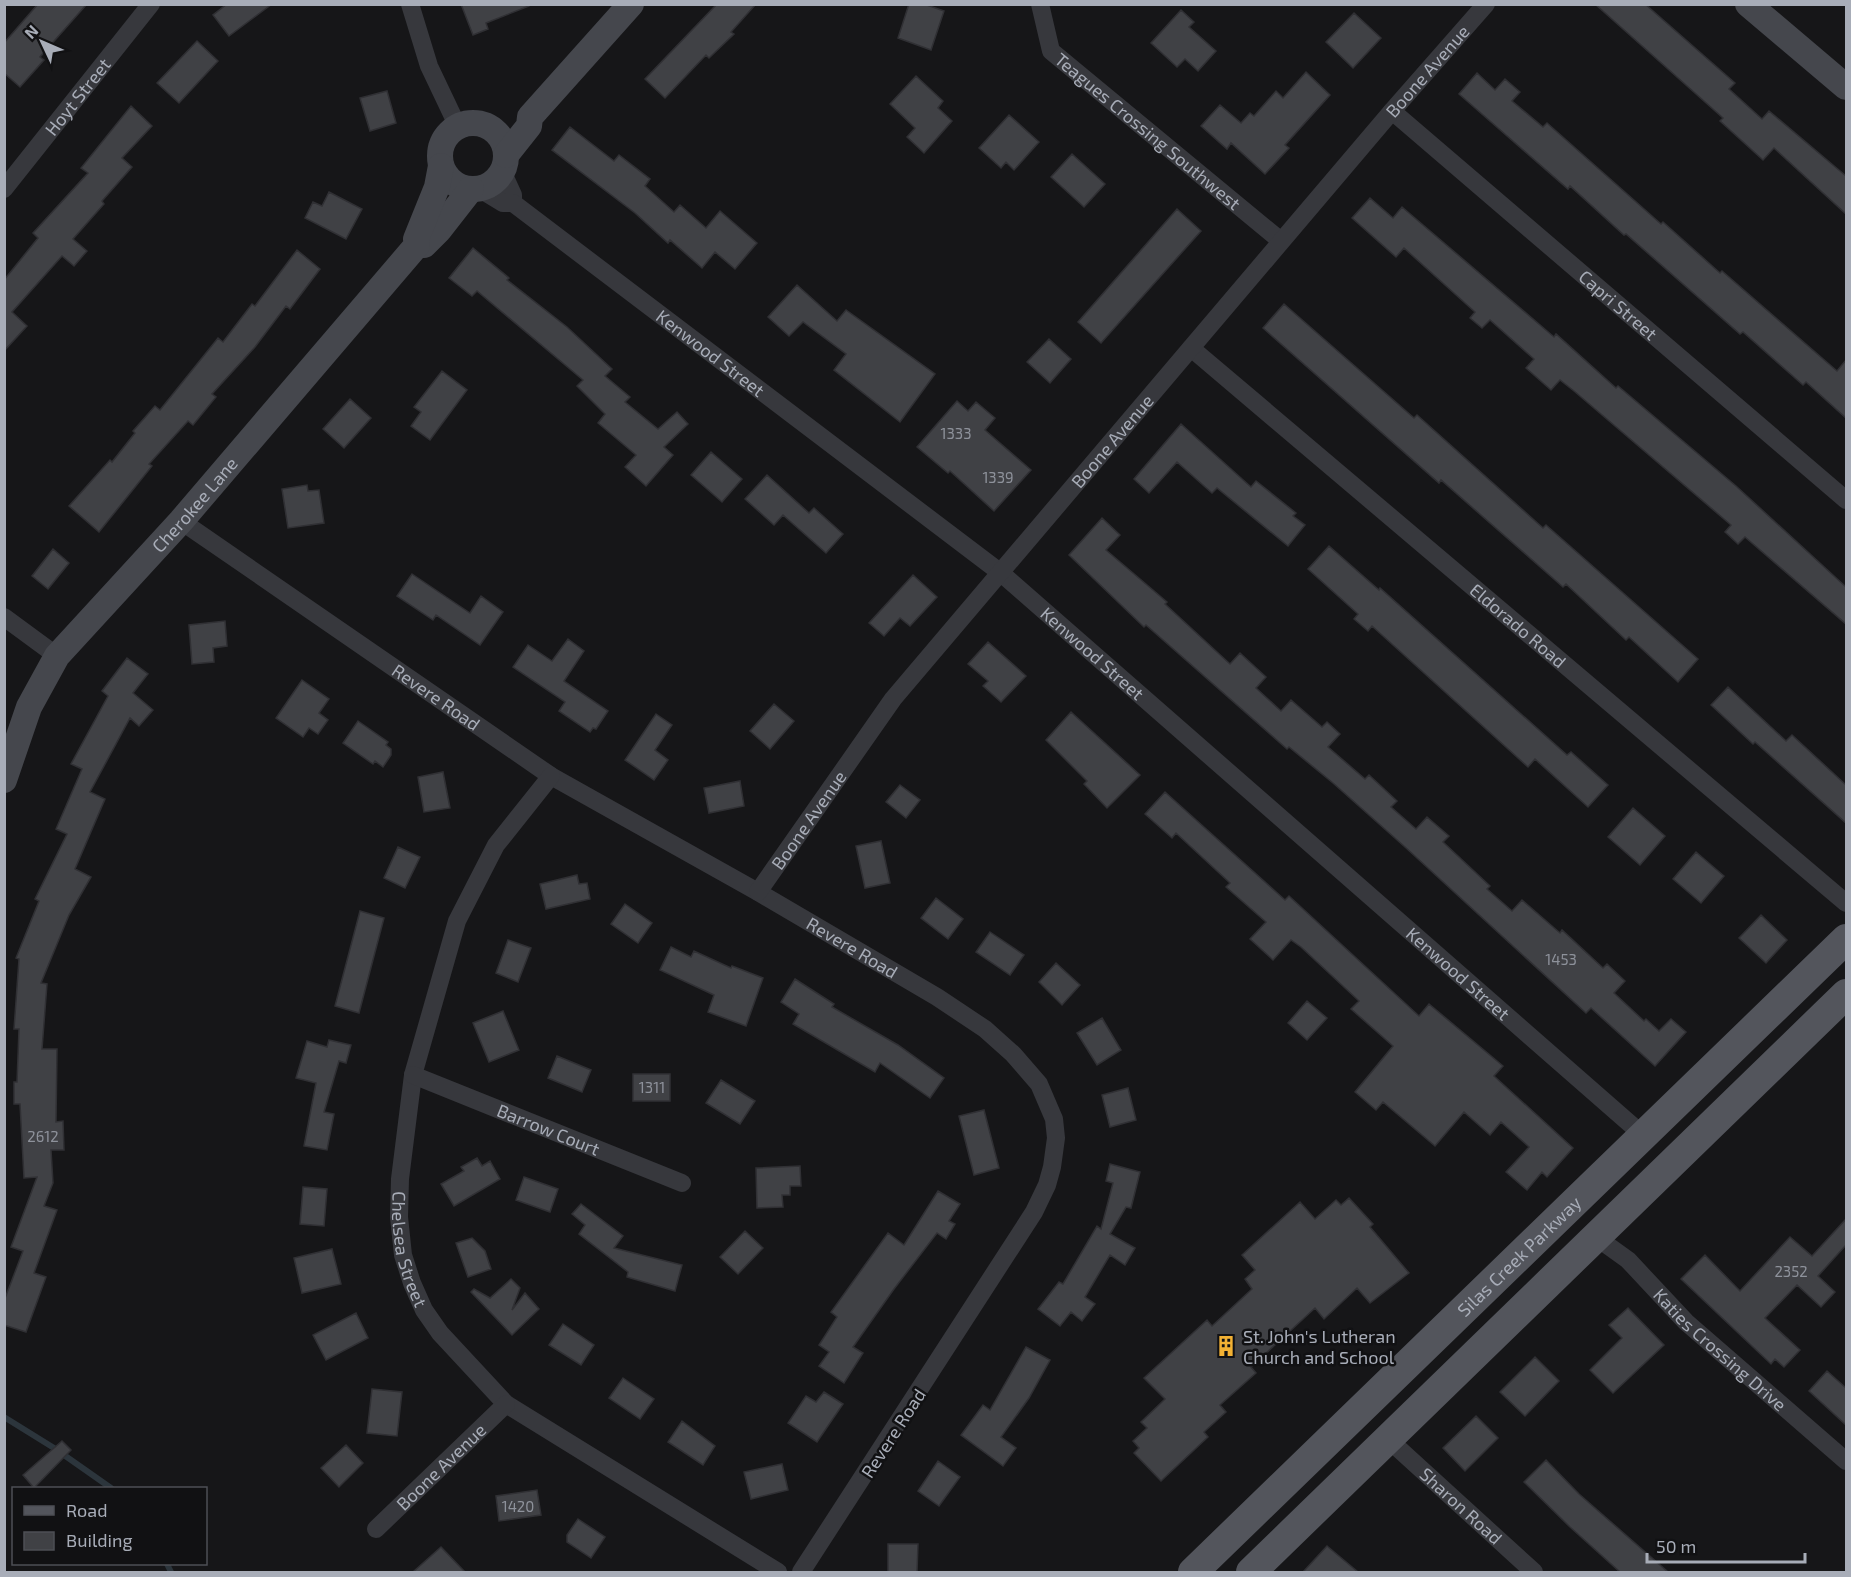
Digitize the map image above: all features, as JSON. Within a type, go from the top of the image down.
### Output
[{"type":"main road","name":"Silas Creek Parkway","points":[[1193,1572],[1846,939]]},
{"type":"main road","points":[[1251,1572],[1846,994]]},
{"type":"street","name":"Hoyt Street","points":[[4,189],[151,4]]},
{"type":"street","points":[[410,4],[429,66],[458,127]]},
{"type":"street","points":[[530,117],[521,117],[489,126],[468,123],[458,127],[442,143],[441,166],[454,184],[476,189],[495,181],[530,126],[530,117],[631,4]]},
{"type":"street","name":"Teagues Crossing Southwest","points":[[1040,4],[1051,51],[1281,241]]},
{"type":"street","name":"Boone Avenue","points":[[758,892],[893,699],[1281,241],[1486,4]]},
{"type":"street","points":[[1748,4],[1846,87]]},
{"type":"street","name":"Capri Street","points":[[1392,111],[1846,500]]},
{"type":"street","points":[[489,126],[503,142],[504,164],[513,203]]},
{"type":"street","name":"Cherokee Lane","points":[[417,245],[416,239],[437,187],[441,166]]},
{"type":"street","name":"Cherokee Lane","points":[[4,780],[29,707],[57,656],[181,521],[417,245],[424,245],[476,189]]},
{"type":"street","name":"Kenwood Street","points":[[476,189],[503,203],[513,203],[1001,573],[1644,1136]]},
{"type":"street","name":"Eldorado Road","points":[[1191,348],[1846,903]]},
{"type":"street","name":"Revere Road","points":[[181,521],[551,776],[758,892],[937,997],[985,1029],[1013,1054],[1039,1084],[1054,1119],[1056,1138],[1047,1185],[1034,1212],[801,1572]]},
{"type":"street","points":[[4,617],[57,656]]},
{"type":"street","name":"Chelsea Street","points":[[551,776],[496,845],[457,921],[413,1075],[400,1179],[399,1217],[404,1255],[412,1283],[435,1325],[506,1404],[778,1572]]},
{"type":"street","name":"Barrow Court","points":[[413,1075],[682,1183]]},
{"type":"street","name":"Katies Crossing Drive","points":[[1596,1237],[1628,1260],[1686,1322],[1846,1461]]},
{"type":"street","name":"Boone Avenue","points":[[376,1529],[506,1404]]},
{"type":"street","name":"Sharon Road","points":[[1388,1439],[1534,1572]]},
{"type":"building","points":[[38,4],[87,4],[40,57],[44,60],[20,87],[4,73],[4,43]]},
{"type":"building","points":[[227,4],[272,4],[229,36],[213,15]]},
{"type":"building","points":[[461,4],[529,4],[529,6],[486,23],[488,29],[473,35]]},
{"type":"building","points":[[717,4],[756,4],[731,32],[734,34],[709,58],[706,55],[665,98],[645,79]]},
{"type":"building","points":[[909,4],[924,4],[944,11],[931,50],[898,38]]},
{"type":"building","points":[[1595,4],[1645,4],[1735,83],[1729,89],[1762,119],[1769,111],[1846,176],[1846,214],[1774,148],[1763,160],[1720,121],[1723,118]]},
{"type":"building","points":[[1181,10],[1194,22],[1189,27],[1216,51],[1198,71],[1185,59],[1177,67],[1151,43]]},
{"type":"building","points":[[1354,13],[1381,38],[1353,68],[1326,42]]},
{"type":"building","points":[[197,41],[218,61],[179,103],[157,83]]},
{"type":"building","points":[[1306,72],[1330,95],[1285,145],[1289,148],[1265,174],[1231,143],[1227,149],[1201,126],[1220,105],[1241,123],[1250,113],[1254,116],[1276,91],[1283,98]]},
{"type":"building","points":[[1477,73],[1495,90],[1505,79],[1520,92],[1512,101],[1543,127],[1547,123],[1661,224],[1663,222],[1720,273],[1722,271],[1837,371],[1846,360],[1846,418],[1806,382],[1803,385],[1743,332],[1740,334],[1570,186],[1568,189],[1459,94]]},
{"type":"building","points":[[916,76],[943,101],[938,108],[952,121],[924,153],[907,137],[915,128],[890,104]]},
{"type":"building","points":[[387,91],[396,123],[370,131],[360,98]]},
{"type":"building","points":[[131,106],[152,126],[122,158],[132,167],[73,239],[87,251],[74,266],[62,256],[12,312],[27,326],[4,351],[4,280],[38,238],[33,233],[88,173],[81,168]]},
{"type":"building","points":[[1009,115],[1039,142],[1014,170],[1006,162],[1001,168],[979,148]]},
{"type":"building","points":[[570,127],[614,161],[619,155],[650,179],[645,186],[674,212],[680,205],[706,228],[720,211],[757,243],[735,269],[715,252],[702,268],[670,240],[668,243],[635,213],[552,150]]},
{"type":"building","points":[[1072,154],[1105,184],[1084,207],[1051,177]]},
{"type":"building","points":[[329,192],[362,209],[346,239],[305,218],[313,202],[322,206]]},
{"type":"building","points":[[1370,198],[1393,218],[1402,207],[1554,337],[1556,334],[1616,388],[1618,386],[1736,486],[1846,587],[1846,624],[1745,537],[1738,544],[1725,532],[1731,525],[1574,391],[1560,380],[1551,390],[1526,368],[1534,359],[1490,320],[1482,328],[1470,318],[1475,312],[1404,248],[1396,257],[1352,218]]},
{"type":"building","points":[[1177,209],[1201,231],[1101,343],[1078,322]]},
{"type":"building","points":[[473,248],[509,278],[507,280],[567,327],[612,369],[605,376],[630,397],[625,402],[658,429],[677,412],[688,424],[664,447],[673,455],[646,486],[625,467],[636,455],[598,423],[605,414],[577,386],[583,380],[477,291],[472,296],[449,278]]},
{"type":"building","points":[[297,250],[320,269],[290,309],[286,306],[255,347],[212,394],[216,397],[193,425],[188,421],[149,464],[152,466],[99,532],[69,506],[110,460],[112,462],[135,433],[133,431],[155,406],[160,410],[218,338],[223,342],[252,304],[255,306]]},
{"type":"building","points":[[797,285],[837,321],[846,310],[935,374],[900,422],[834,370],[846,354],[803,322],[789,336],[768,317]]},
{"type":"building","points":[[1284,304],[1414,418],[1417,415],[1543,528],[1546,525],[1698,659],[1678,682],[1629,637],[1626,640],[1566,584],[1563,587],[1441,480],[1439,483],[1263,328]]},
{"type":"building","points":[[1049,339],[1071,359],[1050,383],[1027,362]]},
{"type":"building","points":[[442,371],[467,390],[430,440],[411,426],[421,412],[414,407]]},
{"type":"building","points":[[350,399],[371,418],[344,448],[323,429]]},
{"type":"building","points":[[957,401],[968,411],[976,402],[995,418],[985,430],[1031,470],[994,511],[950,471],[948,473],[917,447]]},
{"type":"building","points":[[1181,424],[1251,487],[1256,481],[1296,513],[1293,516],[1305,525],[1288,546],[1217,488],[1212,493],[1177,462],[1149,493],[1134,479]]},
{"type":"building","points":[[711,452],[742,479],[722,502],[691,475]]},
{"type":"building","points":[[767,475],[809,513],[814,508],[843,534],[826,553],[783,515],[774,525],[745,499]]},
{"type":"building","points":[[307,485],[308,491],[319,490],[324,523],[288,528],[282,489]]},
{"type":"building","points":[[1102,518],[1120,535],[1106,550],[1167,602],[1165,604],[1230,664],[1240,653],[1266,677],[1256,688],[1281,711],[1291,700],[1322,727],[1327,722],[1340,734],[1328,747],[1365,779],[1369,775],[1397,801],[1391,807],[1416,829],[1427,817],[1449,836],[1443,842],[1490,886],[1487,889],[1512,911],[1522,900],[1560,933],[1562,930],[1603,968],[1607,964],[1625,981],[1614,993],[1644,1021],[1646,1019],[1659,1031],[1671,1019],[1686,1032],[1655,1066],[1591,1008],[1586,1013],[1333,783],[1289,747],[1287,749],[1146,625],[1144,627],[1069,555]]},
{"type":"building","points":[[1329,546],[1379,590],[1380,588],[1567,755],[1571,752],[1608,785],[1588,807],[1535,759],[1528,767],[1372,626],[1368,631],[1354,619],[1358,614],[1308,569]]},
{"type":"building","points":[[53,549],[69,563],[48,589],[32,576]]},
{"type":"building","points":[[412,574],[470,613],[481,596],[503,612],[480,645],[436,615],[433,620],[397,596]]},
{"type":"building","points":[[913,575],[937,597],[910,626],[900,618],[884,636],[869,623]]},
{"type":"building","points":[[225,621],[227,646],[213,648],[214,662],[192,664],[189,625]]},
{"type":"building","points":[[568,639],[584,651],[564,681],[608,711],[596,729],[593,728],[590,732],[559,711],[565,702],[513,667],[528,645],[552,661]]},
{"type":"building","points":[[988,642],[1026,676],[1001,702],[983,686],[988,681],[968,664]]},
{"type":"building","points":[[127,658],[148,674],[133,693],[153,710],[139,726],[130,718],[90,792],[105,799],[75,869],[91,877],[69,915],[41,983],[47,984],[42,1049],[57,1049],[56,1122],[63,1121],[64,1150],[51,1150],[53,1183],[44,1206],[57,1210],[34,1273],[46,1277],[26,1332],[4,1325],[4,1301],[23,1251],[11,1247],[37,1177],[24,1178],[20,1104],[14,1104],[19,1029],[14,1029],[19,959],[16,958],[39,901],[35,899],[67,834],[56,829],[82,769],[71,764],[108,696],[102,691]]},
{"type":"building","points":[[302,680],[329,699],[319,713],[328,720],[318,734],[309,728],[303,737],[276,718]]},
{"type":"building","points":[[1728,687],[1786,741],[1792,735],[1846,785],[1846,823],[1711,705]]},
{"type":"building","points":[[774,704],[794,721],[770,749],[750,731]]},
{"type":"building","points":[[1071,712],[1140,775],[1107,808],[1084,784],[1087,781],[1046,740]]},
{"type":"building","points":[[656,714],[672,725],[655,750],[668,760],[654,780],[625,760]]},
{"type":"building","points":[[358,721],[388,742],[386,745],[391,749],[391,755],[383,767],[375,761],[373,764],[343,743]]},
{"type":"building","points":[[443,772],[450,808],[424,812],[418,777]]},
{"type":"building","points":[[740,781],[744,806],[709,813],[704,788]]},
{"type":"building","points":[[900,785],[920,800],[906,818],[886,802]]},
{"type":"building","points":[[1165,792],[1285,900],[1289,896],[1419,1016],[1429,1004],[1503,1066],[1494,1076],[1573,1148],[1547,1177],[1542,1172],[1527,1190],[1506,1172],[1529,1147],[1501,1122],[1490,1135],[1464,1112],[1435,1146],[1383,1102],[1376,1110],[1355,1092],[1393,1046],[1351,1009],[1359,1001],[1301,947],[1291,940],[1273,960],[1250,939],[1266,922],[1226,887],[1230,883],[1176,833],[1172,838],[1145,814]]},
{"type":"building","points":[[1633,808],[1665,836],[1640,865],[1608,837]]},
{"type":"building","points":[[881,841],[890,883],[865,888],[856,846]]},
{"type":"building","points":[[398,847],[420,857],[405,888],[384,878]]},
{"type":"building","points":[[1696,852],[1724,876],[1701,903],[1673,879]]},
{"type":"building","points":[[577,875],[579,884],[587,883],[590,899],[546,909],[540,884]]},
{"type":"building","points":[[936,898],[963,919],[948,939],[921,918]]},
{"type":"building","points":[[625,904],[652,923],[638,943],[611,924]]},
{"type":"building","points":[[360,911],[384,918],[359,1013],[335,1006]]},
{"type":"building","points":[[1761,915],[1787,940],[1766,963],[1739,938]]},
{"type":"building","points":[[990,932],[1024,955],[1010,975],[976,952]]},
{"type":"building","points":[[508,940],[531,948],[518,982],[496,973]]},
{"type":"building","points":[[671,947],[691,957],[694,951],[731,968],[732,966],[763,978],[746,1026],[708,1012],[714,995],[660,970]]},
{"type":"building","points":[[1056,963],[1080,985],[1062,1005],[1039,982]]},
{"type":"building","points":[[795,979],[834,1004],[832,1007],[898,1045],[944,1078],[930,1098],[880,1063],[875,1072],[793,1024],[799,1014],[781,1002]]},
{"type":"building","points":[[1307,1001],[1327,1018],[1307,1040],[1288,1023]]},
{"type":"building","points":[[503,1011],[519,1050],[489,1062],[473,1023]]},
{"type":"building","points":[[1102,1018],[1121,1050],[1097,1065],[1077,1033]]},
{"type":"building","points":[[329,1040],[351,1045],[346,1063],[339,1061],[324,1112],[334,1114],[327,1150],[304,1146],[316,1083],[296,1078],[307,1041],[327,1047]]},
{"type":"building","points":[[557,1056],[591,1070],[582,1092],[548,1078]]},
{"type":"building","points":[[633,1074],[670,1074],[670,1101],[633,1101]]},
{"type":"building","points":[[721,1080],[755,1101],[740,1124],[706,1103]]},
{"type":"building","points":[[1128,1088],[1136,1120],[1110,1127],[1102,1095]]},
{"type":"building","points":[[984,1110],[999,1168],[974,1175],[959,1116]]},
{"type":"building","points":[[477,1158],[482,1166],[490,1161],[500,1179],[454,1206],[441,1184],[464,1171],[461,1167]]},
{"type":"building","points":[[1110,1164],[1140,1172],[1131,1208],[1126,1207],[1110,1234],[1135,1248],[1125,1265],[1110,1255],[1085,1297],[1095,1304],[1082,1321],[1071,1312],[1060,1326],[1038,1309],[1059,1282],[1063,1284],[1097,1226],[1101,1229],[1113,1183],[1106,1181]]},
{"type":"building","points":[[800,1166],[801,1186],[790,1186],[790,1195],[782,1195],[783,1207],[757,1208],[756,1168]]},
{"type":"building","points":[[524,1177],[558,1189],[550,1212],[516,1200]]},
{"type":"building","points":[[303,1187],[327,1189],[324,1226],[300,1224]]},
{"type":"building","points":[[938,1191],[960,1204],[949,1221],[955,1224],[946,1239],[937,1233],[853,1347],[863,1353],[844,1383],[819,1366],[829,1352],[819,1345],[837,1317],[831,1312],[888,1233],[904,1245]]},
{"type":"building","name":"St. John's Lutheran Church and School","points":[[1349,1198],[1373,1224],[1370,1227],[1409,1273],[1370,1303],[1357,1288],[1324,1319],[1315,1308],[1251,1367],[1256,1373],[1220,1405],[1226,1412],[1204,1432],[1208,1437],[1161,1481],[1134,1453],[1139,1448],[1133,1441],[1147,1428],[1141,1422],[1165,1399],[1144,1378],[1207,1320],[1212,1326],[1252,1289],[1245,1279],[1255,1270],[1242,1255],[1300,1202],[1315,1219],[1336,1200],[1341,1205]]},
{"type":"building","points":[[581,1204],[623,1236],[614,1248],[682,1265],[675,1291],[627,1277],[628,1272],[579,1234],[585,1225],[572,1214]]},
{"type":"building","points":[[1846,1219],[1846,1245],[1818,1276],[1835,1292],[1821,1307],[1797,1285],[1765,1318],[1800,1350],[1784,1367],[1775,1359],[1771,1364],[1681,1279],[1705,1255],[1740,1291],[1790,1237],[1812,1256]]},
{"type":"building","points":[[745,1231],[763,1248],[738,1274],[720,1257]]},
{"type":"building","points":[[472,1238],[485,1251],[491,1269],[468,1277],[456,1243]]},
{"type":"building","points":[[332,1249],[341,1284],[302,1293],[294,1258]]},
{"type":"building","points":[[511,1279],[520,1288],[512,1310],[525,1293],[539,1309],[512,1335],[471,1292],[474,1289],[490,1298]]},
{"type":"building","points":[[1628,1308],[1664,1345],[1613,1393],[1590,1370],[1622,1338],[1609,1325]]},
{"type":"building","points":[[356,1313],[368,1338],[326,1360],[313,1335]]},
{"type":"building","points":[[563,1324],[594,1345],[581,1365],[549,1345]]},
{"type":"building","points":[[1026,1347],[1050,1360],[1029,1398],[1001,1437],[1016,1448],[1003,1466],[961,1435],[983,1405],[990,1410]]},
{"type":"building","points":[[1535,1357],[1559,1381],[1525,1416],[1500,1392]]},
{"type":"building","points":[[1827,1371],[1846,1388],[1846,1425],[1809,1391]]},
{"type":"building","points":[[623,1378],[654,1399],[640,1419],[609,1398]]},
{"type":"building","points":[[372,1389],[402,1392],[397,1436],[367,1433]]},
{"type":"building","points":[[824,1392],[843,1404],[817,1442],[788,1423],[806,1396],[816,1402]]},
{"type":"building","points":[[1476,1416],[1498,1438],[1465,1471],[1443,1448]]},
{"type":"building","points":[[682,1421],[715,1446],[703,1465],[668,1442]]},
{"type":"building","points":[[62,1441],[71,1450],[35,1487],[23,1475]]},
{"type":"building","points":[[346,1445],[363,1463],[339,1487],[321,1468]]},
{"type":"building","points":[[1546,1460],[1579,1494],[1668,1572],[1620,1572],[1570,1527],[1524,1482]]},
{"type":"building","points":[[938,1461],[960,1477],[939,1506],[918,1491]]},
{"type":"building","points":[[782,1464],[788,1490],[751,1499],[744,1472]]},
{"type":"building","points":[[537,1490],[541,1515],[499,1521],[496,1496]]},
{"type":"building","points":[[578,1519],[605,1537],[591,1558],[567,1542],[567,1535]]},
{"type":"building","points":[[888,1544],[918,1544],[917,1572],[888,1572]]},
{"type":"building","points":[[1327,1546],[1358,1572],[1303,1572]]},
{"type":"building","points":[[441,1547],[465,1572],[413,1572]]},
{"type":"waterway","points":[[4,1417],[110,1487]]},
{"type":"waterway","points":[[168,1565],[171,1572]]},
{"type":"place","name":"St. John's Lutheran Church and School","points":[[1226,1346]]}]
